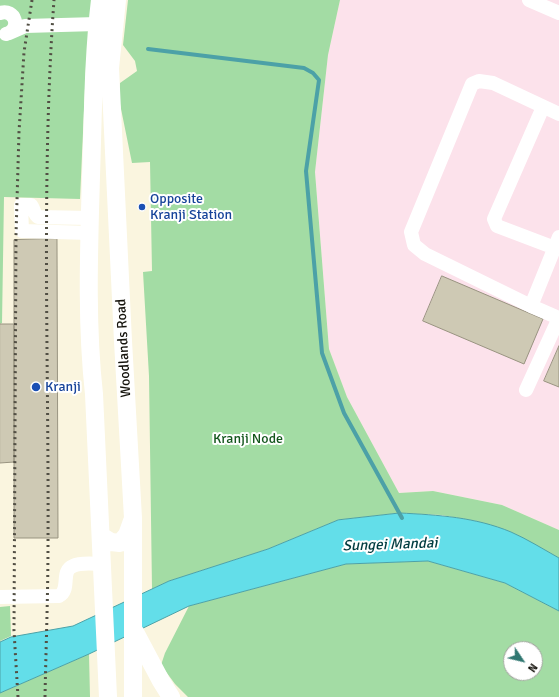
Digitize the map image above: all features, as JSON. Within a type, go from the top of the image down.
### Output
[{"type":"main road","points":[[100,0],[94,67],[90,225],[90,364],[94,394],[108,697]]},
{"type":"main road","name":"Woodlands Road","points":[[117,0],[110,68],[133,518],[134,697]]},
{"type":"main road","points":[[101,536],[111,542],[120,543],[126,535],[133,518]]},
{"type":"main road","points":[[133,628],[171,697]]},
{"type":"street","points":[[529,0],[559,13]]},
{"type":"street","points":[[7,15],[25,26]]},
{"type":"street","points":[[5,33],[15,27],[16,24],[7,15]]},
{"type":"street","points":[[5,33],[25,26],[97,24]]},
{"type":"street","points":[[526,390],[559,318],[531,306],[425,254],[414,245],[411,232],[472,84],[479,81],[493,84],[559,114]]},
{"type":"street","points":[[531,306],[557,242],[497,226],[494,219],[543,107]]},
{"type":"street","points":[[0,597],[60,596],[63,594],[65,589],[65,576],[72,566],[102,564]]},
{"type":"shaded area","points":[[340,0],[559,0],[559,530],[502,505],[433,491],[399,493],[347,397],[329,349],[315,172],[328,55]]},
{"type":"green space","points":[[0,0],[93,0],[86,66],[80,199],[4,197],[2,323],[0,324]]},
{"type":"green space","name":"Kranji Node","points":[[128,0],[340,0],[328,55],[315,172],[329,349],[347,397],[399,493],[433,491],[502,505],[559,530],[559,558],[511,532],[476,521],[441,515],[399,513],[338,520],[268,549],[169,581],[152,589],[149,376],[143,272],[152,271],[150,162],[132,163],[119,99],[120,83],[137,71],[135,61],[123,45]]},
{"type":"green space","points":[[428,561],[505,583],[559,611],[559,697],[188,697],[175,684],[161,665],[165,653],[189,606],[346,564]]},
{"type":"green space","points":[[10,606],[11,636],[0,641],[0,607]]},
{"type":"green space","points":[[89,654],[90,697],[0,697],[0,693]]},
{"type":"water","name":"Sungei Mandai","points":[[400,513],[442,516],[484,523],[511,532],[559,558],[559,611],[505,583],[428,561],[346,564],[189,606],[89,654],[0,693],[0,642],[11,637],[73,626],[169,581],[268,549],[338,520]]},
{"type":"building","points":[[57,239],[58,538],[14,538],[14,240]]},
{"type":"building","points":[[442,276],[543,319],[524,364],[423,321]]},
{"type":"building","points":[[0,324],[14,324],[14,462],[0,463]]},
{"type":"building","points":[[559,346],[559,387],[544,381]]},
{"type":"waterway","points":[[148,49],[304,68],[313,73],[319,80],[306,171],[322,353],[344,413],[402,518]]},
{"type":"railway","points":[[18,697],[14,631],[16,235],[19,132],[24,52],[32,0]]},
{"type":"railway","points":[[45,697],[48,543],[46,272],[48,136],[54,0]]},
{"type":"place","name":"Opposite Kranji Station","points":[[142,207]]},
{"type":"place","name":"Kranji","points":[[36,387]]}]
